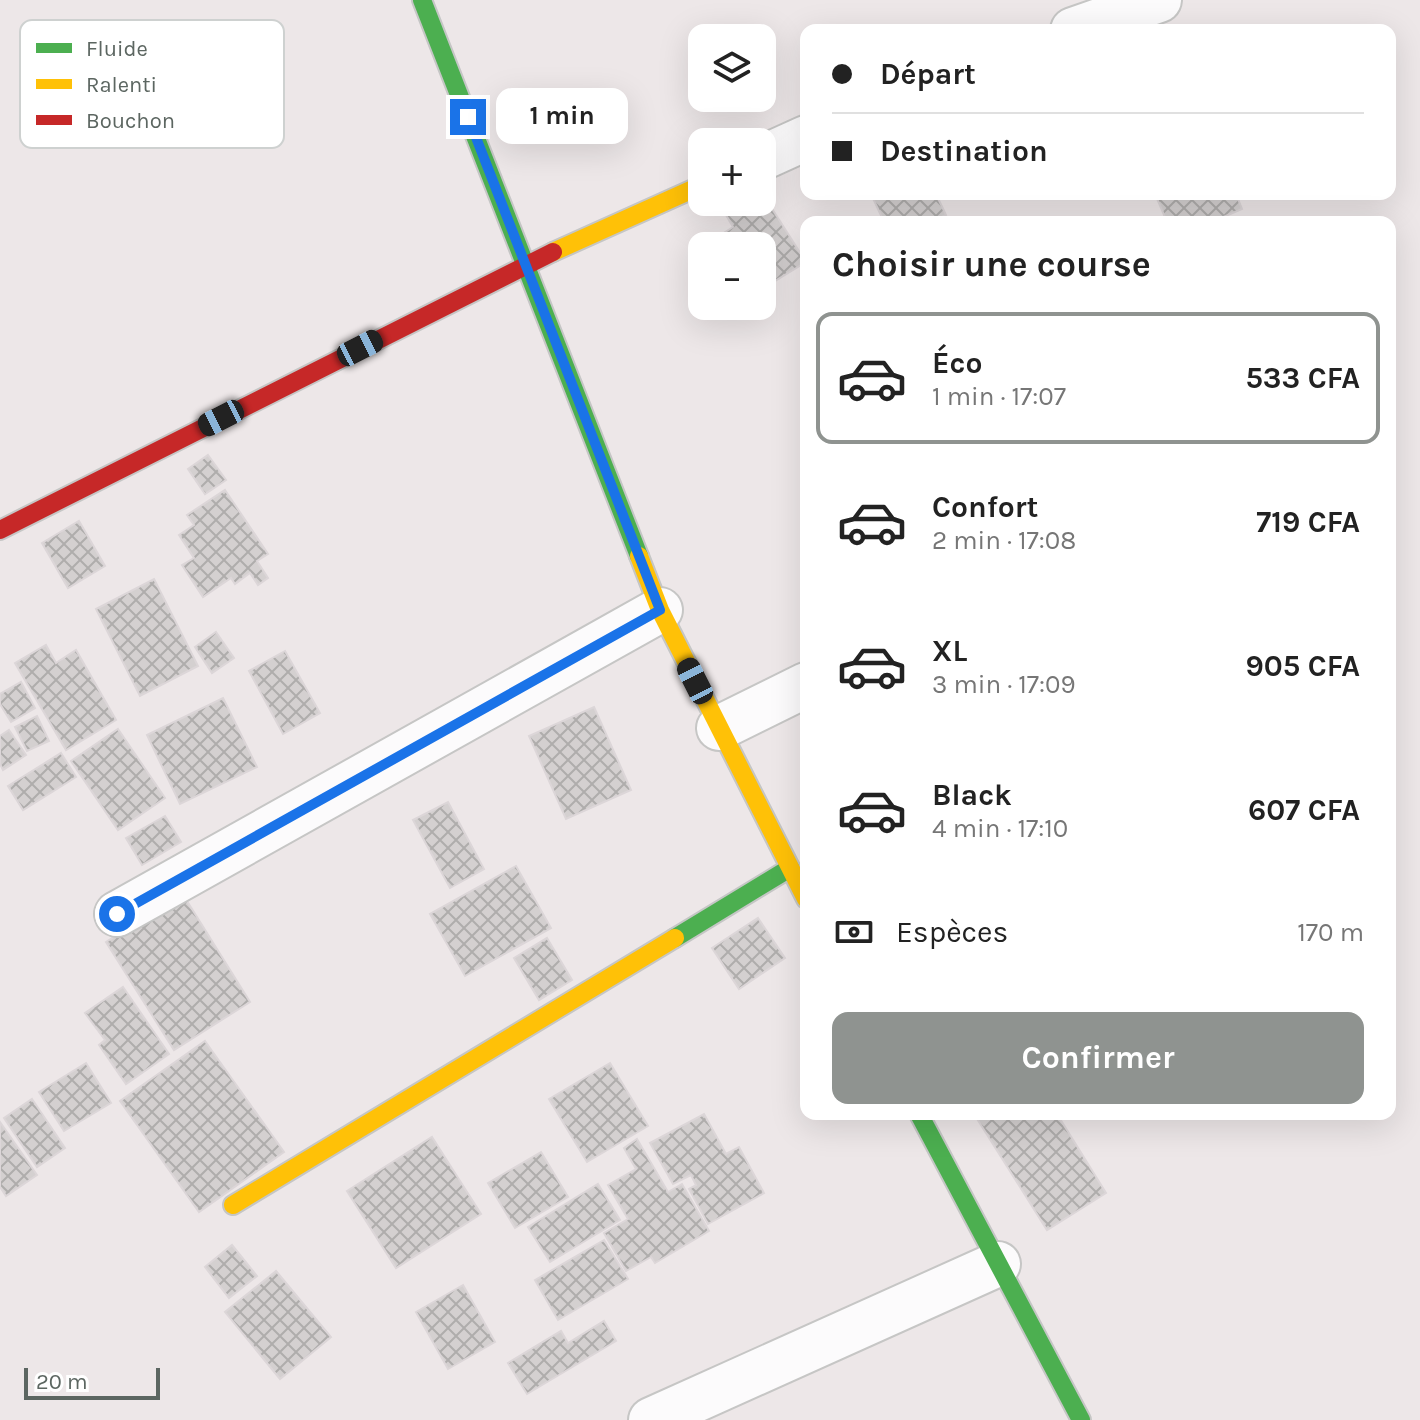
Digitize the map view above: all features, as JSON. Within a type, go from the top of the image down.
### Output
[{"type":"street","points":[[422,0],[660,610],[800,887]]},
{"type":"street","points":[[1090,24],[1159,0]]},
{"type":"street","points":[[776,152],[800,141]]},
{"type":"street","points":[[0,530],[526,264],[688,191]]},
{"type":"street","points":[[117,914],[660,610]]},
{"type":"street","points":[[719,728],[800,688]]},
{"type":"street","points":[[233,1205],[790,868]]},
{"type":"street","points":[[922,1120],[1081,1420]]},
{"type":"street","points":[[651,1420],[998,1264]]},
{"type":"building","points":[[874,200],[939,200],[946,215],[944,216],[881,216]]},
{"type":"building","points":[[1158,200],[1238,200],[1242,209],[1226,216],[1164,216]]},
{"type":"building","points":[[776,215],[800,253],[800,266],[776,280],[776,232],[725,232],[733,227],[727,216]]},
{"type":"building","points":[[208,455],[226,480],[205,494],[188,469]]},
{"type":"building","points":[[225,490],[268,554],[257,561],[268,578],[258,585],[250,573],[235,584],[231,578],[203,597],[182,565],[194,558],[179,535],[194,525],[187,515]]},
{"type":"building","points":[[79,521],[105,566],[68,588],[42,543]]},
{"type":"building","points":[[154,579],[198,666],[140,696],[96,609]]},
{"type":"building","points":[[216,632],[234,658],[212,673],[195,647]]},
{"type":"building","points":[[46,645],[56,663],[76,650],[116,720],[66,750],[15,663]]},
{"type":"building","points":[[285,651],[320,713],[283,734],[249,671]]},
{"type":"building","points":[[21,682],[35,708],[11,722],[0,704],[0,694]]},
{"type":"building","points":[[223,698],[257,767],[180,804],[147,735]]},
{"type":"building","points":[[594,707],[631,790],[566,819],[529,736]]},
{"type":"building","points":[[37,716],[49,741],[27,751],[15,727]]},
{"type":"building","points":[[118,729],[165,798],[118,830],[71,761]]},
{"type":"building","points":[[9,730],[26,755],[3,770],[0,764],[0,736]]},
{"type":"building","points":[[61,753],[76,777],[23,810],[8,786]]},
{"type":"building","points":[[448,802],[484,869],[450,888],[413,820]]},
{"type":"building","points":[[165,816],[181,842],[142,865],[126,838]]},
{"type":"building","points":[[516,866],[551,928],[465,976],[430,914]]},
{"type":"building","points":[[182,893],[250,1002],[174,1050],[106,942]]},
{"type":"building","points":[[758,918],[785,958],[739,989],[712,948]]},
{"type":"building","points":[[547,938],[572,980],[539,1000],[514,958]]},
{"type":"building","points":[[123,987],[169,1054],[126,1084],[99,1045],[105,1040],[85,1013]]},
{"type":"building","points":[[205,1041],[284,1152],[199,1212],[120,1101]]},
{"type":"building","points":[[86,1063],[111,1103],[64,1131],[39,1092]]},
{"type":"building","points":[[610,1063],[648,1126],[587,1162],[549,1099]]},
{"type":"building","points":[[32,1099],[65,1148],[37,1167],[4,1118]]},
{"type":"building","points":[[704,1114],[726,1154],[739,1147],[764,1193],[708,1224],[689,1189],[696,1185],[691,1175],[673,1184],[650,1143]]},
{"type":"building","points":[[978,1120],[1061,1120],[1106,1193],[1047,1230]]},
{"type":"building","points":[[0,1122],[37,1175],[6,1196],[0,1187]]},
{"type":"building","points":[[432,1137],[481,1214],[396,1268],[347,1191]]},
{"type":"building","points":[[637,1139],[668,1192],[682,1184],[709,1231],[655,1263],[651,1257],[626,1271],[604,1233],[628,1219],[608,1185],[636,1169],[624,1148]]},
{"type":"building","points":[[541,1152],[568,1197],[515,1228],[488,1183]]},
{"type":"building","points":[[598,1184],[620,1220],[550,1262],[528,1227]]},
{"type":"building","points":[[604,1240],[628,1279],[558,1320],[535,1280]]},
{"type":"building","points":[[232,1245],[257,1276],[229,1298],[205,1267]]},
{"type":"building","points":[[276,1271],[331,1337],[280,1379],[225,1312]]},
{"type":"building","points":[[463,1285],[495,1342],[448,1369],[416,1312]]},
{"type":"building","points":[[604,1321],[616,1341],[527,1394],[508,1363],[561,1331],[568,1343]]},
{"type":"traffic: fast","points":[[422,0],[639,556]]},
{"type":"traffic: fast","points":[[675,938],[790,868]]},
{"type":"traffic: fast","points":[[922,1120],[1081,1420]]},
{"type":"traffic: slow","points":[[553,252],[688,191]]},
{"type":"traffic: slow","points":[[639,556],[660,610],[800,887]]},
{"type":"traffic: slow","points":[[233,1205],[675,938]]},
{"type":"traffic: jam","points":[[0,530],[553,252]]},
{"type":"route","points":[[117,914],[660,610],[468,117]]}]
